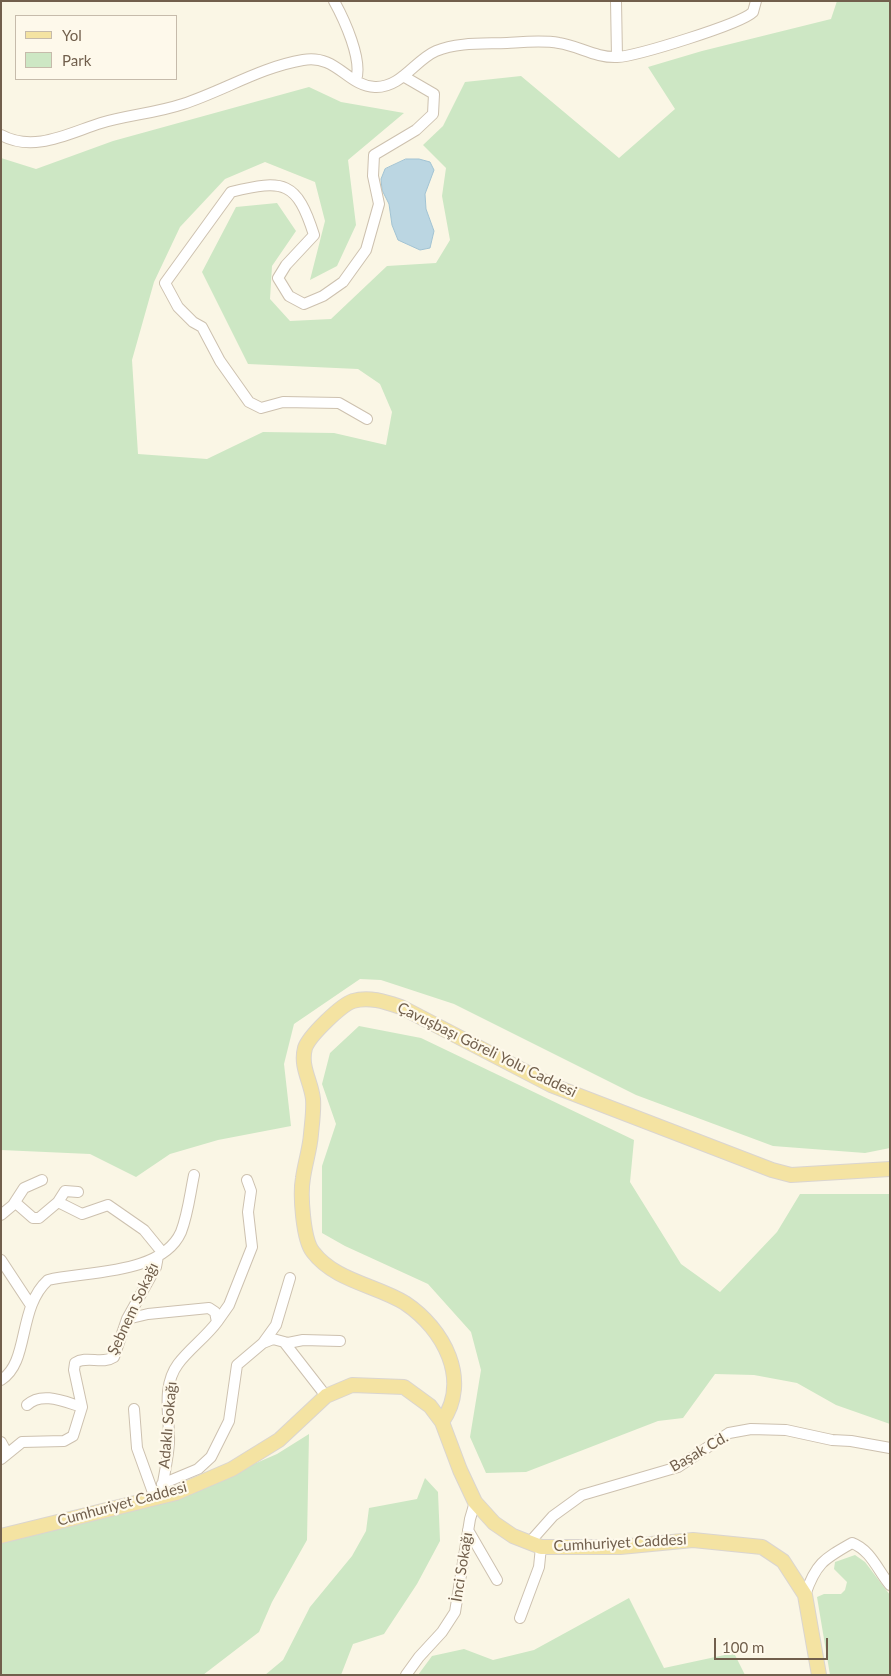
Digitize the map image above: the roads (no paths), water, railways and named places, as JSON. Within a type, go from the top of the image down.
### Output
[{"type":"main road","name":"Çavuşbaşı Göreli Yolu Caddesi","points":[[442,1422],[448,1412],[455,1378],[452,1359],[446,1347],[430,1327],[404,1304],[335,1272],[329,1267],[312,1252],[304,1226],[302,1180],[311,1135],[313,1099],[304,1071],[305,1048],[310,1037],[352,1001],[378,1000],[401,1007],[551,1084],[772,1170],[791,1175],[890,1169]]},
{"type":"main road","name":"Cumhuriyet Caddesi","points":[[1,1536],[159,1493],[176,1493],[232,1469],[279,1440],[326,1396],[352,1385],[404,1387],[430,1406],[442,1422],[460,1470],[475,1502],[494,1523],[512,1536],[535,1545],[620,1546],[693,1540],[762,1547],[783,1561],[806,1595],[819,1675]]},
{"type":"street","points":[[334,1],[348,30],[358,68],[356,80]]},
{"type":"street","points":[[616,1],[617,57]]},
{"type":"street","points":[[1,135],[23,143],[45,142],[115,119],[183,104],[301,60],[328,61],[356,80],[369,86],[384,87],[434,52],[459,45],[558,42],[588,53],[617,57],[704,32],[746,17],[753,12],[756,1]]},
{"type":"street","points":[[367,419],[339,404],[283,402],[261,408],[249,402],[220,360],[202,327],[193,322],[178,307],[165,283],[231,192],[261,184],[277,185],[295,193],[309,218],[314,235],[286,265],[278,278],[289,296],[304,304],[323,296],[343,282],[366,250],[379,204],[373,176],[374,155],[416,130],[433,114],[434,94],[402,76]]},
{"type":"street","points":[[1,1380],[13,1368],[21,1346],[30,1304],[39,1287],[48,1280],[126,1268],[160,1254],[180,1233],[194,1175]]},
{"type":"street","points":[[1,1215],[13,1205],[24,1188],[42,1180]]},
{"type":"street","name":"Adaklı Sokağı","points":[[159,1493],[169,1444],[167,1392],[172,1374],[178,1363],[206,1336],[229,1305],[252,1247],[248,1212],[251,1191],[247,1180]]},
{"type":"street","points":[[13,1205],[22,1207],[35,1218],[58,1202],[65,1191],[78,1192]]},
{"type":"street","points":[[58,1202],[82,1214],[108,1205],[144,1230],[160,1254]]},
{"type":"street","name":"Şebnem Sokağı","points":[[1,1442],[4,1456],[22,1442],[64,1441],[73,1436],[82,1407],[74,1370],[76,1363],[81,1359],[108,1360],[114,1357],[127,1319],[156,1267],[160,1254]]},
{"type":"street","points":[[1,1260],[30,1304]]},
{"type":"street","points":[[134,1410],[137,1448],[159,1493],[198,1469],[211,1457],[229,1421],[237,1365],[263,1343],[276,1325],[290,1278]]},
{"type":"street","points":[[127,1319],[148,1314],[209,1308],[215,1312],[218,1322]]},
{"type":"street","points":[[263,1343],[273,1340],[284,1342],[340,1340]]},
{"type":"street","points":[[284,1342],[326,1396]]},
{"type":"street","points":[[27,1405],[32,1400],[50,1398],[82,1407]]},
{"type":"street","name":"Başak Cd.","points":[[535,1545],[553,1516],[582,1495],[678,1467],[729,1433],[751,1429],[786,1430],[832,1440],[851,1441],[890,1448]]},
{"type":"street","name":"İnci Sokağı","points":[[406,1675],[419,1657],[442,1632],[455,1612],[468,1530],[475,1502]]},
{"type":"street","points":[[468,1530],[497,1580]]},
{"type":"street","points":[[806,1595],[812,1577],[824,1559],[852,1543],[868,1554],[888,1579]]},
{"type":"street","points":[[520,1618],[539,1567],[535,1545]]},
{"type":"water","points":[[406,159],[419,159],[430,162],[434,170],[425,194],[426,209],[434,231],[430,248],[420,250],[398,240],[392,225],[389,204],[382,190],[381,179],[385,169]]}]
